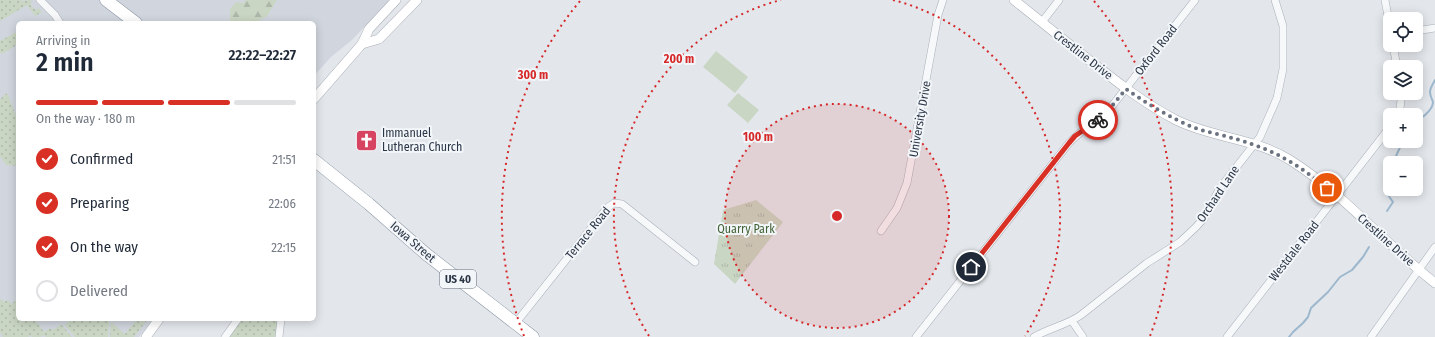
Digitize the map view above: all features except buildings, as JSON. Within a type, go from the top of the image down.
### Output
[{"type":"highway","points":[[106,0],[133,21]]},
{"type":"highway","name":"Iowa Street","points":[[316,162],[369,204],[426,254],[533,337]]},
{"type":"street","points":[[40,0],[58,21]]},
{"type":"street","points":[[316,97],[362,44],[369,29],[396,0]]},
{"type":"street","points":[[362,44],[379,39],[417,0]]},
{"type":"street","name":"University Drive","points":[[881,231],[896,208],[907,183],[942,0]]},
{"type":"street","name":"Crestline Drive","points":[[1014,0],[1142,100],[1184,123],[1201,130],[1277,153],[1299,166],[1337,195],[1435,283]]},
{"type":"street","points":[[1042,22],[1059,0]]},
{"type":"street","name":"Oxford Road","points":[[916,337],[1069,143],[1075,136],[1106,113],[1195,0]]},
{"type":"street","name":"Orchard Lane","points":[[1034,337],[1072,321],[1125,282],[1147,263],[1180,242],[1204,218],[1220,188],[1260,137],[1277,98],[1283,69],[1283,26],[1275,0]]},
{"type":"street","points":[[1385,0],[1387,12]]},
{"type":"street","points":[[1423,30],[1435,28]]},
{"type":"street","name":"Westdale Road","points":[[1227,337],[1383,136]]},
{"type":"street","name":"Terrace Road","points":[[515,324],[608,207],[614,202],[622,204],[695,262]]},
{"type":"street","points":[[1371,337],[1435,247]]},
{"type":"street","points":[[146,337],[158,321]]},
{"type":"street","points":[[225,337],[237,321]]},
{"type":"street","points":[[279,337],[281,321]]},
{"type":"street","points":[[1072,321],[1083,337]]},
{"type":"shaded area","points":[[0,0],[390,0],[352,40],[331,57],[316,74],[316,21],[16,21],[16,321],[151,321],[139,337],[0,337]]},
{"type":"green space","points":[[0,0],[30,0],[32,2],[30,5],[36,10],[39,8],[42,12],[35,16],[27,5],[0,21]]},
{"type":"green space","points":[[246,0],[277,0],[267,16],[258,21],[230,21],[230,9],[236,2],[243,3]]},
{"type":"green space","points":[[16,32],[16,45],[2,54],[0,52],[0,41]]},
{"type":"green space","points":[[716,51],[748,77],[735,93],[703,67]]},
{"type":"green space","points":[[7,93],[16,115],[16,166],[6,165],[0,156],[0,100]]},
{"type":"green space","points":[[738,93],[759,110],[748,123],[727,105]]},
{"type":"green space","name":"Quarry Park","points":[[756,200],[783,222],[735,284],[714,264],[723,210]]},
{"type":"green space","points":[[2,299],[4,302],[8,300],[11,304],[16,300],[16,321],[36,321],[44,332],[50,328],[53,330],[61,324],[72,337],[46,337],[44,335],[40,337],[32,337],[31,335],[28,337],[3,337],[0,332],[0,300]]},
{"type":"green space","points":[[69,321],[109,321],[108,337],[75,337],[65,325]]},
{"type":"green space","points":[[135,321],[146,321],[134,337],[110,337],[111,322],[125,334]]},
{"type":"green space","points":[[240,321],[278,321],[276,337],[228,337]]},
{"type":"waterway","points":[[1423,116],[1432,107],[1433,102],[1430,95],[1430,90],[1435,80]]},
{"type":"waterway","points":[[1396,156],[1400,148]]},
{"type":"waterway","points":[[1387,211],[1393,202],[1389,196]]},
{"type":"waterway","points":[[1289,337],[1308,317],[1311,308],[1328,292],[1340,277],[1352,270],[1369,247]]},
{"type":"way so far","points":[[1098,120],[1106,113],[1126,89],[1142,100],[1184,123],[1201,130],[1237,139],[1277,153],[1299,166],[1327,188]]},
{"type":"place","name":"Immanuel Lutheran Church","points":[[366,140]]},
{"type":"route","points":[[971,267],[1075,136],[1098,120]]}]
